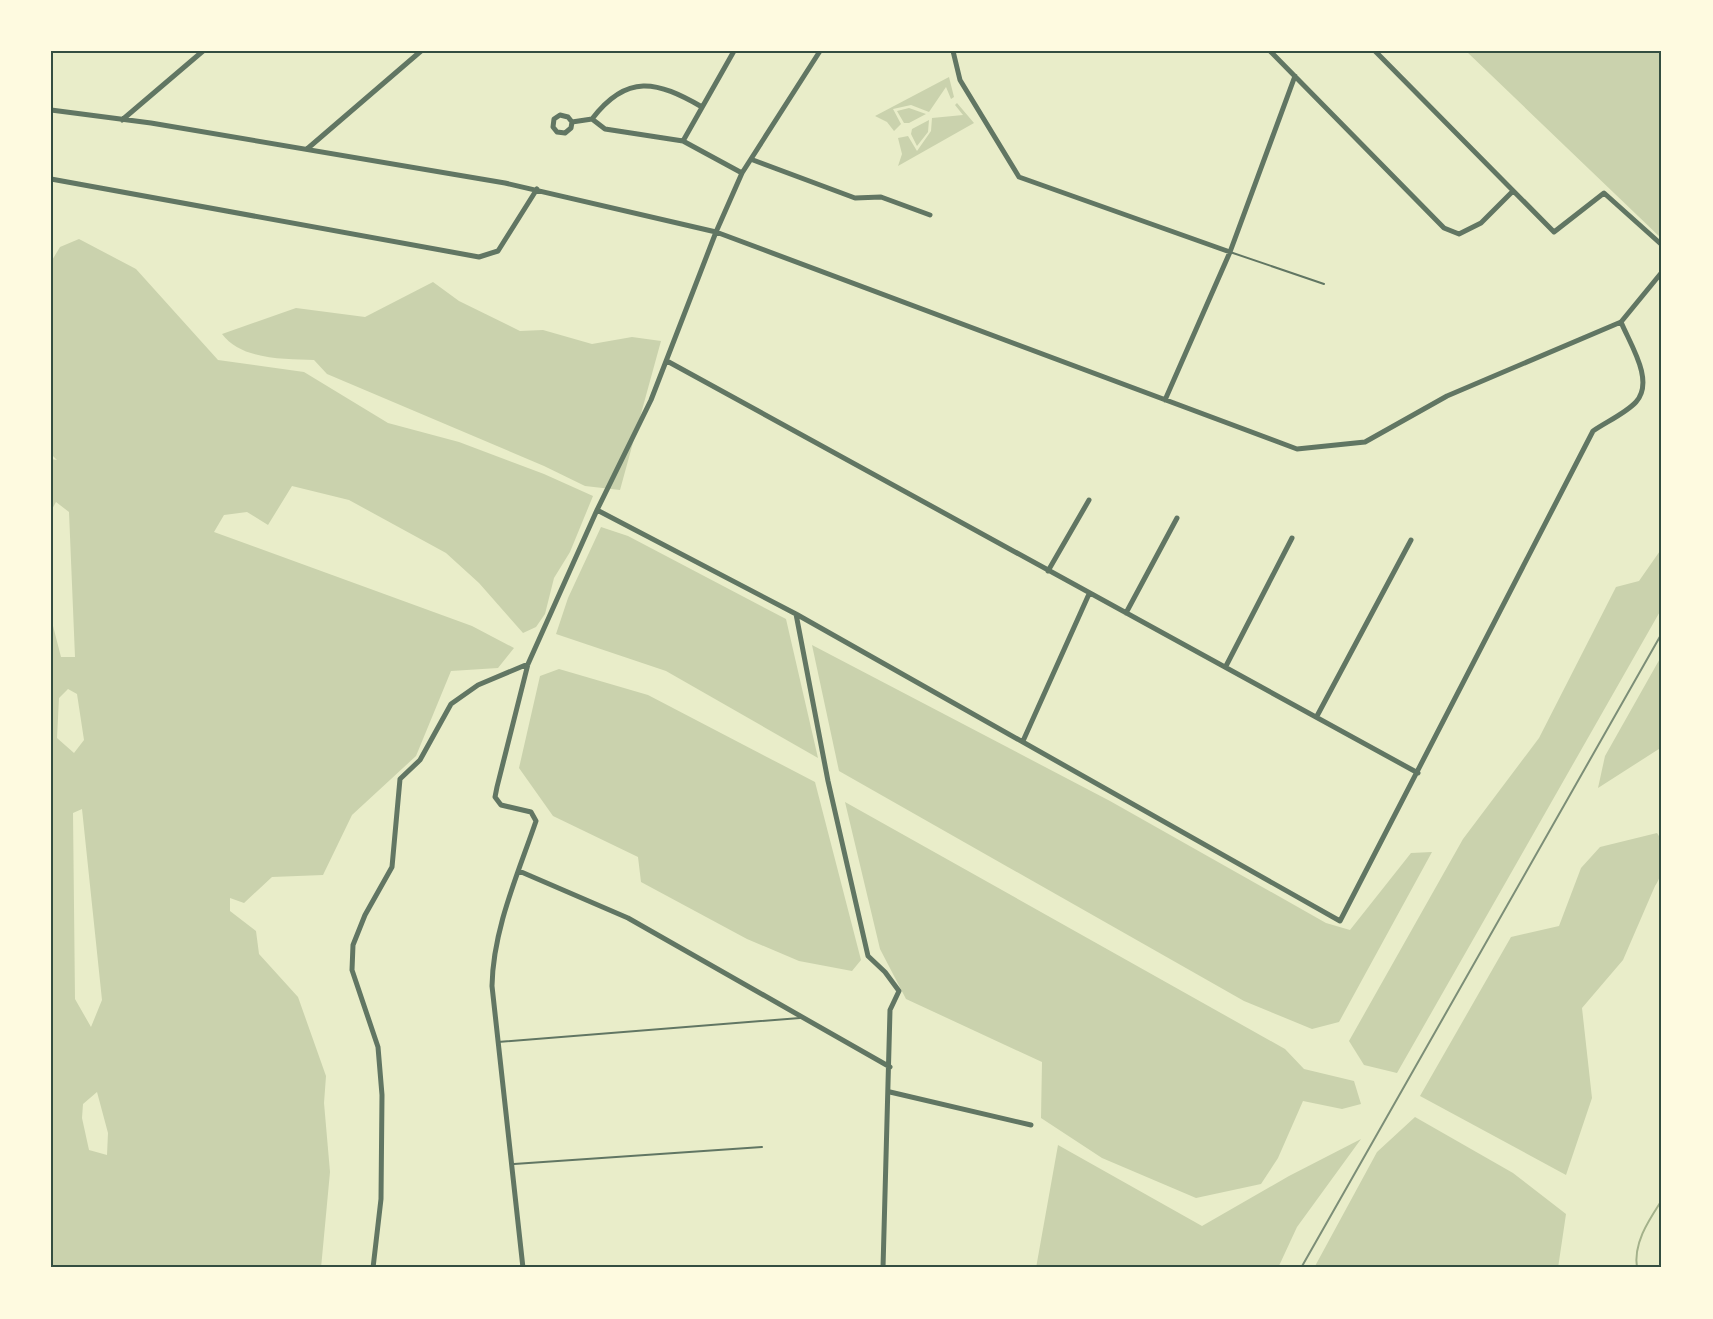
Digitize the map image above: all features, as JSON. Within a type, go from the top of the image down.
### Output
[{"type":"street","points":[[122,121],[203,51]]},
{"type":"street","points":[[308,149],[421,51]]},
{"type":"street","points":[[683,141],[734,51]]},
{"type":"street","points":[[523,1268],[492,986],[492,962],[536,821],[531,812],[501,805],[495,797],[528,664],[597,510],[651,400],[716,232],[742,172],[753,160],[820,51]]},
{"type":"street","points":[[953,51],[960,80],[1019,177],[1230,252]]},
{"type":"street","points":[[1270,51],[1444,228],[1460,234],[1481,223],[1512,192]]},
{"type":"street","points":[[1375,51],[1554,232],[1604,193],[1662,245]]},
{"type":"street","points":[[1165,400],[1230,252],[1295,76]]},
{"type":"street","points":[[572,122],[592,119],[616,97],[633,86],[640,85],[660,88],[702,107]]},
{"type":"street","points":[[51,110],[151,123],[537,189],[716,232],[1297,449],[1365,442],[1447,396],[1621,322],[1662,272]]},
{"type":"street","points":[[592,119],[605,129],[683,141],[742,172]]},
{"type":"street","points":[[753,160],[855,198],[881,197],[930,215]]},
{"type":"street","points":[[51,179],[479,257],[498,251],[537,189]]},
{"type":"street","points":[[597,510],[674,548],[796,614],[1340,921],[1593,431],[1636,402],[1642,392],[1643,376],[1621,322]]},
{"type":"street","points":[[667,361],[1418,773]]},
{"type":"street","points":[[1048,571],[1089,500]]},
{"type":"street","points":[[1126,613],[1177,518]]},
{"type":"street","points":[[1226,666],[1292,538]]},
{"type":"street","points":[[1317,716],[1411,540]]},
{"type":"street","points":[[1023,741],[1089,594]]},
{"type":"street","points":[[796,614],[828,781],[868,956],[885,972],[899,992],[890,1010],[890,1092],[883,1185],[883,1268]]},
{"type":"street","points":[[373,1268],[381,1199],[382,1095],[378,1047],[352,970],[353,945],[365,915],[392,867],[398,785],[407,771],[420,760],[450,704],[478,685],[528,664]]},
{"type":"street","points":[[519,871],[628,918],[890,1067]]},
{"type":"street","points":[[890,1092],[1031,1125]]},
{"type":"lane","points":[[1230,252],[1324,284]]},
{"type":"lane","points":[[498,1042],[805,1018]]},
{"type":"lane","points":[[511,1164],[762,1147]]},
{"type":"green space","points":[[1466,51],[1662,51],[1662,239]]},
{"type":"green space","points":[[949,77],[954,97],[951,99],[946,87],[929,112],[911,105],[893,109],[901,124],[894,131],[887,122],[875,116]]},
{"type":"green space","points":[[957,103],[974,123],[898,166],[902,154],[898,138],[908,136],[917,151],[931,131],[932,118],[963,115],[955,105]]},
{"type":"green space","points":[[909,108],[926,114],[909,123],[904,123],[897,111]]},
{"type":"green space","points":[[929,120],[928,132],[917,146],[911,134],[912,129]]},
{"type":"green space","points":[[79,239],[136,269],[218,360],[304,372],[388,423],[459,442],[544,474],[593,496],[570,552],[554,578],[545,614],[536,627],[523,633],[479,583],[446,553],[349,500],[292,486],[268,525],[247,512],[224,515],[214,532],[472,626],[514,648],[498,668],[451,671],[416,756],[352,815],[323,875],[272,877],[244,903],[230,898],[230,911],[256,931],[259,954],[298,997],[326,1076],[324,1103],[330,1172],[321,1268],[51,1268],[51,618],[61,657],[75,657],[69,512],[56,502],[51,511],[51,459],[57,460],[51,454],[51,262],[60,247]],"holes":[[[68,689],[77,694],[84,740],[74,753],[57,738],[59,698]],[[82,809],[102,1000],[91,1027],[75,999],[73,813]],[[97,1092],[108,1133],[107,1155],[89,1150],[82,1118],[83,1104]]]},
{"type":"green space","points":[[433,282],[459,301],[520,331],[543,330],[592,344],[632,337],[661,341],[620,490],[585,486],[544,466],[327,374],[314,360],[277,358],[252,353],[230,343],[222,334],[296,308],[365,317]]},
{"type":"green space","points":[[601,527],[628,536],[786,619],[818,758],[666,671],[556,634],[568,598]]},
{"type":"green space","points":[[1662,548],[1662,608],[1397,1073],[1364,1065],[1349,1041],[1463,839],[1539,738],[1616,587],[1639,581]]},
{"type":"green space","points":[[812,645],[1110,801],[1326,923],[1350,930],[1411,853],[1432,852],[1339,1022],[1312,1029],[1244,1001],[839,771]]},
{"type":"green space","points":[[1662,655],[1662,747],[1598,788],[1605,756]]},
{"type":"green space","points":[[559,669],[648,695],[815,782],[861,960],[852,971],[799,961],[747,939],[641,882],[638,857],[553,816],[519,768],[540,676]]},
{"type":"green space","points":[[845,802],[1285,1049],[1304,1069],[1354,1081],[1361,1104],[1342,1109],[1303,1101],[1278,1158],[1261,1184],[1196,1198],[1102,1158],[1041,1118],[1042,1062],[906,999],[880,949]]},
{"type":"green space","points":[[1657,833],[1663,852],[1658,881],[1623,960],[1582,1008],[1592,1098],[1566,1175],[1420,1096],[1511,937],[1559,926],[1581,868],[1600,847]]},
{"type":"green space","points":[[1415,1117],[1513,1173],[1566,1214],[1558,1268],[1314,1268],[1377,1152]]},
{"type":"green space","points":[[1361,1139],[1297,1227],[1278,1268],[1036,1268],[1058,1145],[1202,1226],[1289,1176]]},
{"type":"waterway","points":[[1662,1074],[1662,1090]]},
{"type":"waterway","points":[[1637,1268],[1636,1259],[1640,1241],[1647,1224],[1662,1200]]},
{"type":"railway","points":[[1301,1268],[1662,633]]}]
